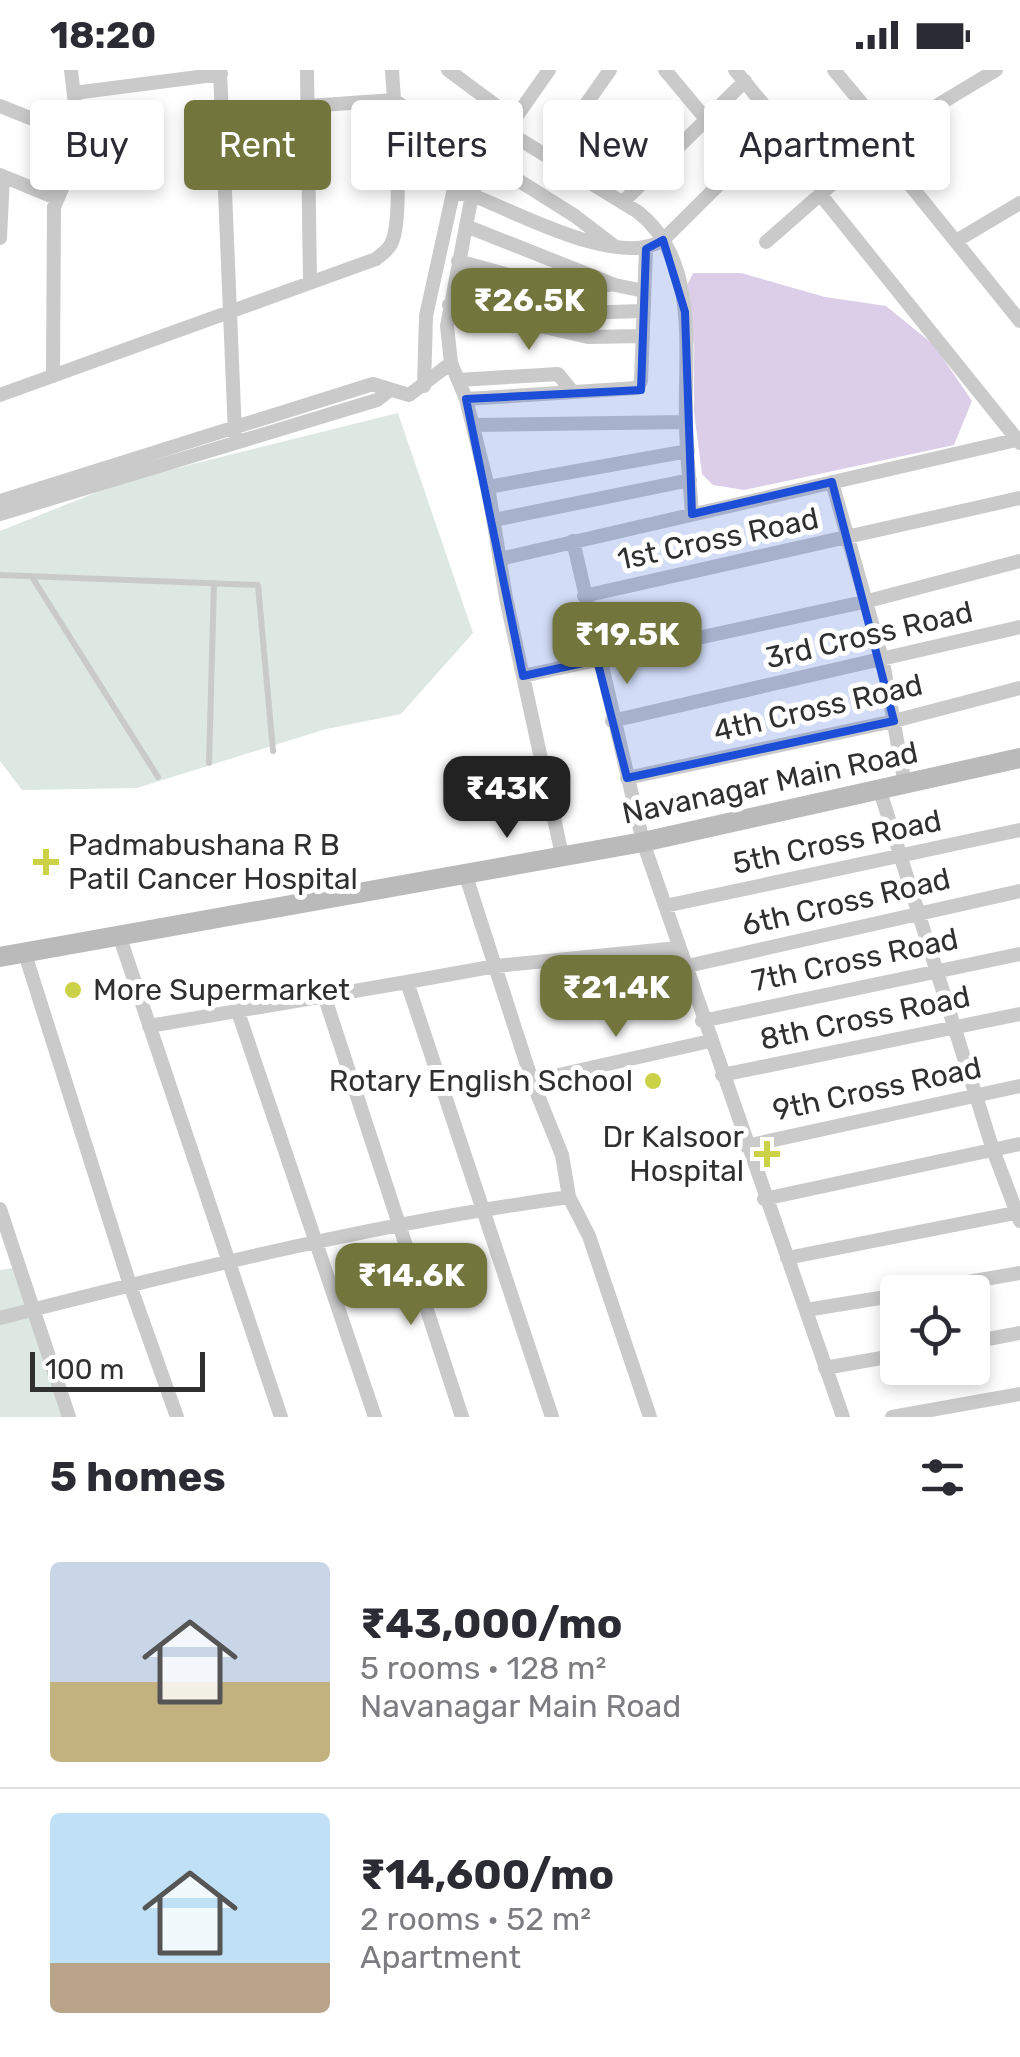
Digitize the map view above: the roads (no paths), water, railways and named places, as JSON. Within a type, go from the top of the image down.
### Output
[{"type":"main road","name":"Navanagar Main Road","points":[[0,957],[643,842],[1020,758]]},
{"type":"street","points":[[71,70],[75,100]]},
{"type":"street","points":[[307,70],[309,100]]},
{"type":"street","points":[[392,70],[394,100]]},
{"type":"street","points":[[448,70],[486,98]]},
{"type":"street","points":[[523,107],[549,70]]},
{"type":"street","points":[[588,100],[610,70]]},
{"type":"street","points":[[665,70],[704,117]]},
{"type":"street","points":[[834,70],[855,100]]},
{"type":"street","points":[[940,100],[976,75],[996,70]]},
{"type":"street","points":[[74,93],[220,72],[221,100]]},
{"type":"street","points":[[721,100],[740,76],[760,100]]},
{"type":"street","points":[[0,106],[30,118]]},
{"type":"street","points":[[684,141],[704,121]]},
{"type":"street","points":[[523,136],[543,152]]},
{"type":"street","points":[[0,238],[1,175],[56,198]]},
{"type":"street","points":[[523,183],[576,216],[618,249]]},
{"type":"street","points":[[54,376],[59,190]]},
{"type":"street","points":[[225,190],[235,433]]},
{"type":"street","points":[[310,190],[310,282]]},
{"type":"street","points":[[0,395],[376,259],[391,246],[395,190]]},
{"type":"street","points":[[474,190],[449,305],[451,364],[466,398],[488,487],[562,855]]},
{"type":"street","points":[[603,190],[648,220],[678,272],[684,312],[692,514]]},
{"type":"street","points":[[622,202],[635,190]]},
{"type":"street","points":[[424,386],[426,316],[450,199],[455,192],[618,249],[646,249],[663,240],[713,190]]},
{"type":"street","points":[[766,242],[823,190]]},
{"type":"street","points":[[500,559],[1019,440],[825,190]]},
{"type":"street","points":[[919,190],[1020,321]]},
{"type":"street","points":[[956,241],[1020,203]]},
{"type":"street","points":[[466,226],[615,284],[644,291]]},
{"type":"street","points":[[466,398],[637,388],[642,380],[646,249]]},
{"type":"street","points":[[458,260],[524,278],[584,286],[615,284]]},
{"type":"street","points":[[525,320],[532,304],[576,313],[643,311]]},
{"type":"street","points":[[449,305],[588,336],[643,336]]},
{"type":"street","points":[[0,501],[235,433],[376,400],[390,390],[408,395],[451,364]]},
{"type":"street","points":[[458,380],[558,374],[571,390]]},
{"type":"street","points":[[472,425],[686,422]]},
{"type":"street","points":[[0,514],[235,433]]},
{"type":"street","points":[[488,487],[688,451]]},
{"type":"street","points":[[494,520],[690,480]]},
{"type":"street","points":[[839,480],[892,659],[894,720],[905,785]]},
{"type":"street","name":"1st Cross Road","points":[[584,596],[1020,498]]},
{"type":"street","points":[[573,541],[597,660],[643,842],[843,1417]]},
{"type":"street","points":[[523,676],[875,599],[1020,561]]},
{"type":"street","name":"3rd Cross Road","points":[[612,721],[1020,627]]},
{"type":"street","name":"4th Cross Road","points":[[626,778],[894,720],[1020,688]]},
{"type":"street","points":[[787,1258],[1019,1215],[993,1150],[880,791]]},
{"type":"street","name":"5th Cross Road","points":[[665,906],[1020,830]]},
{"type":"street","points":[[466,876],[532,1081],[562,1154],[569,1196],[588,1236],[650,1417]]},
{"type":"street","name":"6th Cross Road","points":[[684,967],[1020,891]]},
{"type":"street","points":[[119,936],[281,1417]]},
{"type":"street","points":[[149,1026],[496,966],[678,948]]},
{"type":"street","points":[[26,954],[130,1285],[177,1417]]},
{"type":"street","name":"7th Cross Road","points":[[702,1020],[1020,954]]},
{"type":"street","points":[[407,982],[552,1417]]},
{"type":"street","points":[[324,994],[462,1417]]},
{"type":"street","points":[[237,1010],[375,1417]]},
{"type":"street","name":"8th Cross Road","points":[[722,1075],[1020,1014]]},
{"type":"street","points":[[532,1081],[710,1041]]},
{"type":"street","name":"9th Cross Road","points":[[746,1146],[1020,1086]]},
{"type":"street","points":[[764,1198],[1020,1144]]},
{"type":"street","points":[[0,1318],[314,1242],[480,1209],[569,1196]]},
{"type":"street","points":[[0,1209],[69,1417]]},
{"type":"street","points":[[990,1278],[1020,1273]]},
{"type":"street","points":[[806,1310],[880,1297]]},
{"type":"street","points":[[990,1339],[1020,1333]]},
{"type":"street","points":[[825,1368],[880,1358]]},
{"type":"street","points":[[892,1417],[1020,1394]]},
{"type":"lane","points":[[0,575],[259,587],[273,752]]},
{"type":"lane","points":[[32,576],[158,777]]},
{"type":"lane","points":[[209,762],[214,582]]},
{"type":"place","name":"Padmabushana R B Patil Cancer Hospital","points":[[46,862]]},
{"type":"place","name":"More Supermarket","points":[[73,990]]},
{"type":"place","name":"Rotary English School","points":[[653,1081]]},
{"type":"place","name":"Dr Kalsoor Hospital","points":[[767,1154]]}]
